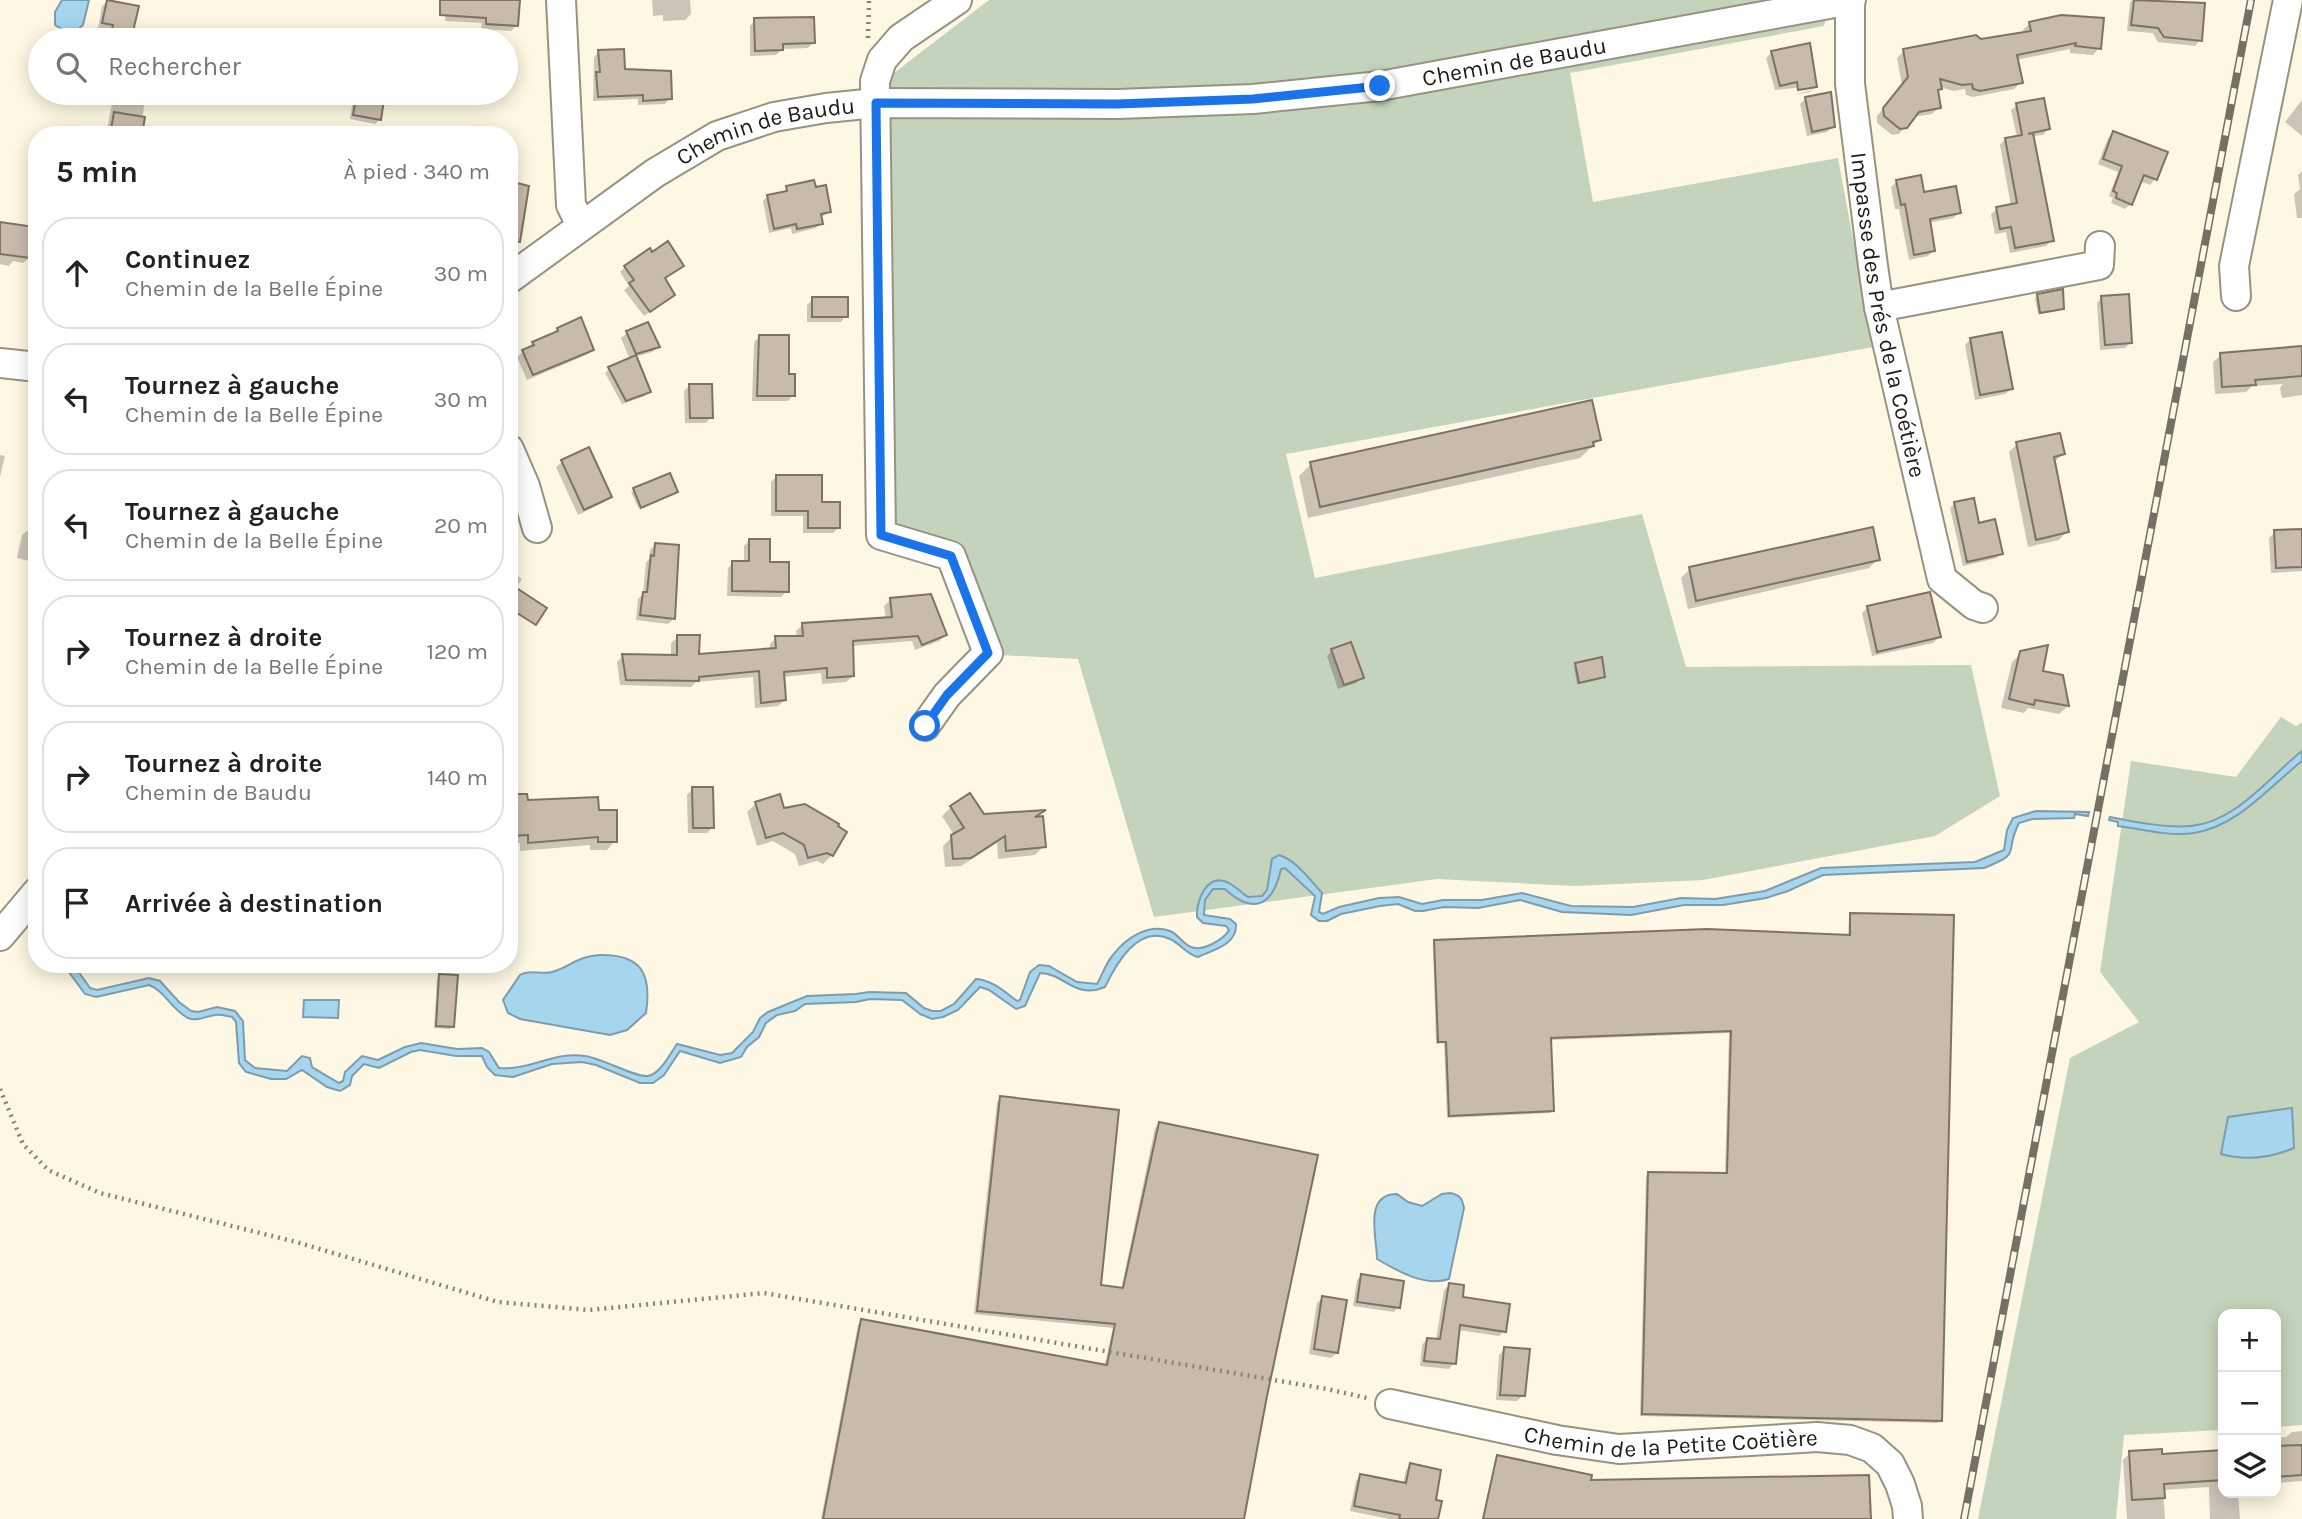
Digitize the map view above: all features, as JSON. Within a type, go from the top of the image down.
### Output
[{"type":"street","points":[[561,0],[571,205],[581,225]]},
{"type":"street","points":[[925,726],[947,695],[988,653],[951,556],[881,535],[875,81],[882,60],[901,38],[957,0]]},
{"type":"street","name":"Chemin de Baudu","points":[[518,272],[655,173],[717,136],[774,117],[876,103],[1118,104],[1253,99],[1380,86],[1851,0]]},
{"type":"street","name":"Impasse des Prés de la Coétière","points":[[1851,0],[1850,84],[1880,307],[1942,579],[1974,606],[1983,608]]},
{"type":"street","points":[[2236,296],[2234,266],[2288,0]]},
{"type":"street","points":[[1880,307],[2099,265],[2100,246]]},
{"type":"street","points":[[0,363],[28,367]]},
{"type":"street","points":[[518,470],[537,528]]},
{"type":"street","points":[[0,936],[28,903]]},
{"type":"street","name":"Chemin de la Petite Coëtière","points":[[1390,1404],[1557,1440],[1619,1450],[1817,1437],[1850,1440],[1872,1447],[1890,1464],[1900,1484],[1908,1519]]},
{"type":"path","points":[[0,1089],[23,1144],[48,1170],[100,1193],[296,1242],[498,1302],[589,1310],[764,1293],[1327,1389],[1390,1404]]},
{"type":"green space","points":[[989,0],[1831,0],[1824,26],[1570,73],[1593,202],[1838,158],[1873,347],[1286,454],[1315,578],[1642,514],[1686,667],[1971,665],[2000,796],[1935,836],[1703,880],[1575,886],[1437,879],[1154,917],[1078,659],[1001,655],[961,543],[894,524],[890,76]]},
{"type":"green space","points":[[2281,717],[2296,726],[2302,722],[2302,1425],[2281,1427],[2281,1309],[2218,1309],[2218,1430],[2124,1435],[2116,1519],[1978,1519],[2070,1058],[2139,1022],[2100,972],[2131,761],[2236,777]]},
{"type":"water","points":[[62,0],[89,0],[83,25],[80,28],[60,28],[55,25],[55,12]]},
{"type":"water","points":[[2302,751],[2302,761],[2265,793],[2239,814],[2210,829],[2185,834],[2166,833],[2118,826],[2118,822],[2109,820],[2110,817],[2171,826],[2207,823],[2223,816],[2251,797]]},
{"type":"water","points":[[2036,811],[2089,812],[2088,816],[2075,814],[2074,818],[2032,819],[2019,823],[2008,855],[1984,868],[1823,875],[1766,898],[1723,905],[1684,905],[1631,915],[1562,912],[1520,900],[1478,908],[1444,907],[1423,911],[1415,911],[1398,904],[1341,914],[1327,921],[1319,921],[1311,915],[1315,896],[1285,868],[1281,869],[1273,891],[1261,903],[1245,902],[1225,889],[1213,889],[1205,900],[1204,915],[1230,919],[1236,924],[1235,931],[1233,937],[1223,946],[1198,957],[1170,939],[1148,937],[1138,942],[1122,958],[1105,987],[1086,990],[1040,973],[1025,1006],[1016,1009],[989,990],[980,987],[958,1010],[932,1019],[920,1014],[902,1000],[870,999],[805,1004],[795,1011],[777,1015],[766,1023],[759,1037],[747,1047],[741,1057],[720,1063],[680,1051],[664,1075],[653,1083],[640,1083],[582,1062],[552,1064],[513,1077],[495,1075],[482,1056],[456,1056],[420,1050],[379,1068],[364,1064],[352,1076],[350,1085],[340,1091],[327,1087],[302,1070],[286,1079],[271,1079],[246,1072],[239,1063],[236,1022],[232,1017],[217,1015],[188,1018],[149,985],[96,997],[85,994],[70,973],[79,973],[90,988],[97,990],[149,978],[160,981],[191,1011],[217,1007],[235,1011],[243,1021],[245,1060],[255,1068],[287,1071],[302,1056],[310,1058],[312,1067],[339,1083],[343,1081],[345,1072],[362,1056],[378,1060],[405,1047],[421,1043],[457,1049],[482,1048],[489,1052],[499,1068],[521,1067],[574,1055],[648,1076],[661,1068],[677,1044],[720,1055],[732,1053],[753,1032],[760,1018],[807,996],[869,992],[906,993],[924,1008],[941,1011],[954,1004],[976,979],[993,984],[1017,1001],[1020,1000],[1030,972],[1039,965],[1049,966],[1077,982],[1097,984],[1118,949],[1138,934],[1154,929],[1170,931],[1191,947],[1207,946],[1218,941],[1229,930],[1226,926],[1203,923],[1197,917],[1198,903],[1204,890],[1209,884],[1221,881],[1229,883],[1248,897],[1262,896],[1267,890],[1272,859],[1279,855],[1297,866],[1322,893],[1319,912],[1323,914],[1339,907],[1379,898],[1399,897],[1422,904],[1443,900],[1482,900],[1522,893],[1571,906],[1633,907],[1681,898],[1715,899],[1765,891],[1821,868],[1975,862],[2004,850],[2007,830],[2013,818]]},
{"type":"water","points":[[599,955],[625,958],[634,962],[645,977],[646,1013],[627,1030],[610,1035],[520,1019],[508,1013],[503,1000],[520,975],[528,972],[552,972],[584,958]]},
{"type":"water","points":[[304,1000],[339,1000],[338,1018],[303,1017]]},
{"type":"water","points":[[2292,1108],[2294,1148],[2258,1157],[2221,1154],[2228,1117]]},
{"type":"water","points":[[1450,1193],[1460,1198],[1464,1208],[1449,1279],[1422,1280],[1377,1259],[1374,1219],[1380,1201],[1386,1196],[1397,1194],[1408,1202],[1422,1206],[1442,1194]]},
{"type":"building","points":[[107,0],[139,6],[134,28],[112,28],[113,25],[102,23]]},
{"type":"building","points":[[440,0],[520,0],[518,26],[486,24],[486,18],[440,15]]},
{"type":"building","points":[[2134,0],[2205,3],[2202,41],[2164,37],[2158,28],[2131,25]]},
{"type":"building","points":[[2061,15],[2104,18],[2101,49],[2075,46],[2076,43],[2017,55],[2023,83],[1980,91],[1973,89],[1972,84],[1962,85],[1940,79],[1942,89],[1938,90],[1941,108],[1919,112],[1907,128],[1900,129],[1884,116],[1883,108],[1908,77],[1903,49],[1976,35],[1981,39],[2031,31],[2029,22]]},
{"type":"building","points":[[814,17],[815,43],[783,44],[783,50],[755,51],[754,18]]},
{"type":"building","points":[[1810,43],[1817,87],[1798,90],[1797,82],[1780,86],[1771,51]]},
{"type":"building","points":[[624,49],[625,69],[671,71],[672,99],[643,101],[643,95],[598,97],[598,50]]},
{"type":"building","points":[[1831,92],[1835,127],[1812,132],[1805,97]]},
{"type":"building","points":[[2044,98],[2050,129],[2028,134],[2033,133],[2054,241],[2015,248],[2011,227],[2000,229],[1996,207],[2017,203],[2005,138],[2022,135],[2016,103]]},
{"type":"building","points":[[355,105],[383,105],[381,120],[353,115]]},
{"type":"building","points":[[114,112],[145,117],[144,126],[112,126]]},
{"type":"building","points":[[2113,131],[2168,152],[2157,180],[2144,175],[2132,205],[2116,198],[2117,193],[2113,191],[2122,166],[2103,159]]},
{"type":"building","points":[[1921,175],[1924,192],[1956,186],[1961,213],[1930,219],[1935,251],[1914,255],[1905,204],[1901,205],[1896,180]]},
{"type":"building","points":[[814,180],[816,187],[826,185],[831,212],[821,214],[823,224],[797,229],[796,224],[774,229],[767,195],[787,191],[786,186]]},
{"type":"building","points":[[518,183],[529,186],[518,242]]},
{"type":"building","points":[[0,222],[28,226],[28,258],[0,254]]},
{"type":"building","points":[[668,241],[684,266],[665,278],[675,295],[650,312],[629,283],[634,280],[624,266],[650,248],[652,252]]},
{"type":"building","points":[[2063,289],[2064,309],[2040,313],[2037,294]]},
{"type":"building","points":[[2129,294],[2132,343],[2105,345],[2101,296]]},
{"type":"building","points":[[812,297],[848,297],[848,317],[812,317]]},
{"type":"building","points":[[581,317],[594,350],[533,375],[522,350],[534,345],[532,342],[558,331],[557,328]]},
{"type":"building","points":[[648,322],[660,347],[636,354],[626,331]]},
{"type":"building","points":[[2002,332],[2013,389],[1980,395],[1970,338]]},
{"type":"building","points":[[759,335],[789,335],[789,374],[795,374],[795,396],[757,396]]},
{"type":"building","points":[[2302,346],[2302,376],[2255,380],[2256,385],[2222,387],[2220,353]]},
{"type":"building","points":[[636,355],[651,392],[626,401],[608,367]]},
{"type":"building","points":[[689,384],[712,384],[713,418],[690,418]]},
{"type":"building","points":[[1592,400],[1601,440],[1593,442],[1594,446],[1320,507],[1310,462]]},
{"type":"building","points":[[2060,433],[2065,454],[2054,457],[2069,532],[2036,540],[2016,442]]},
{"type":"building","points":[[589,447],[612,497],[584,510],[561,460]]},
{"type":"building","points":[[670,473],[678,492],[641,508],[633,488]]},
{"type":"building","points":[[776,475],[822,475],[822,502],[840,502],[840,528],[808,528],[808,511],[776,511]]},
{"type":"building","points":[[1974,498],[1979,523],[1995,519],[2003,554],[1967,562],[1954,502]]},
{"type":"building","points":[[1873,527],[1880,560],[1696,601],[1689,567]]},
{"type":"building","points":[[2302,529],[2302,567],[2276,568],[2274,530]]},
{"type":"building","points":[[749,539],[770,539],[770,562],[789,562],[789,592],[732,591],[732,561],[749,561]]},
{"type":"building","points":[[655,543],[679,545],[675,619],[640,615],[643,592],[647,592]]},
{"type":"building","points":[[518,589],[547,608],[536,625],[518,614]]},
{"type":"building","points":[[1930,592],[1941,637],[1877,652],[1867,606]]},
{"type":"building","points":[[931,594],[947,635],[922,645],[918,636],[853,641],[854,676],[827,678],[827,668],[784,672],[786,700],[761,703],[759,671],[699,677],[699,681],[626,680],[622,654],[677,655],[677,635],[700,635],[699,654],[776,648],[775,636],[803,636],[802,623],[892,617],[890,598]]},
{"type":"building","points":[[1351,642],[1364,678],[1344,685],[1331,649]]},
{"type":"building","points":[[2048,645],[2043,671],[2063,675],[2069,706],[2035,700],[2034,705],[2009,699],[2020,651]]},
{"type":"building","points":[[1602,657],[1605,677],[1579,683],[1575,663]]},
{"type":"building","points":[[692,787],[713,787],[714,828],[693,828]]},
{"type":"building","points":[[970,793],[984,814],[1046,810],[1035,817],[1043,816],[1046,847],[1006,851],[1005,836],[971,858],[953,859],[951,835],[964,828],[950,806]]},
{"type":"building","points":[[518,794],[527,794],[528,800],[598,797],[599,810],[617,810],[617,842],[598,842],[598,837],[528,843],[528,835],[518,836]]},
{"type":"building","points":[[780,794],[784,808],[805,804],[839,824],[838,826],[847,832],[833,856],[827,853],[808,858],[804,845],[783,833],[766,838],[755,802]]},
{"type":"building","points":[[1850,913],[1954,915],[1942,1421],[1642,1414],[1648,1172],[1727,1173],[1731,1031],[1551,1038],[1554,1111],[1449,1116],[1446,1042],[1438,1042],[1434,940],[1707,929],[1850,935]]},
{"type":"building","points":[[439,974],[458,975],[454,1027],[436,1026]]},
{"type":"building","points":[[1000,1096],[1119,1110],[1101,1285],[1123,1288],[1159,1122],[1318,1155],[1244,1519],[823,1519],[861,1319],[1107,1365],[1115,1324],[977,1311]]},
{"type":"building","points":[[1361,1274],[1404,1281],[1400,1308],[1357,1302]]},
{"type":"building","points":[[1449,1283],[1464,1285],[1463,1297],[1510,1304],[1506,1332],[1460,1325],[1456,1364],[1424,1361],[1427,1338],[1440,1339]]},
{"type":"building","points":[[1322,1296],[1347,1300],[1338,1353],[1314,1349]]},
{"type":"building","points":[[1504,1347],[1530,1349],[1525,1396],[1500,1395]]},
{"type":"building","points":[[2302,1445],[2302,1475],[2281,1477],[2281,1446]]},
{"type":"building","points":[[2162,1449],[2162,1454],[2218,1450],[2218,1480],[2164,1484],[2165,1498],[2132,1500],[2129,1451]]},
{"type":"building","points":[[1497,1455],[1592,1475],[1591,1480],[1869,1475],[1871,1519],[1483,1519]]},
{"type":"building","points":[[1410,1463],[1441,1470],[1436,1500],[1442,1501],[1438,1519],[1399,1519],[1400,1515],[1354,1506],[1360,1474],[1406,1483]]},
{"type":"railway","points":[[1964,1519],[2251,0]]},
{"type":"route","points":[[925,726],[947,695],[988,653],[951,556],[881,535],[876,103],[1118,104],[1253,99],[1380,86]]}]
